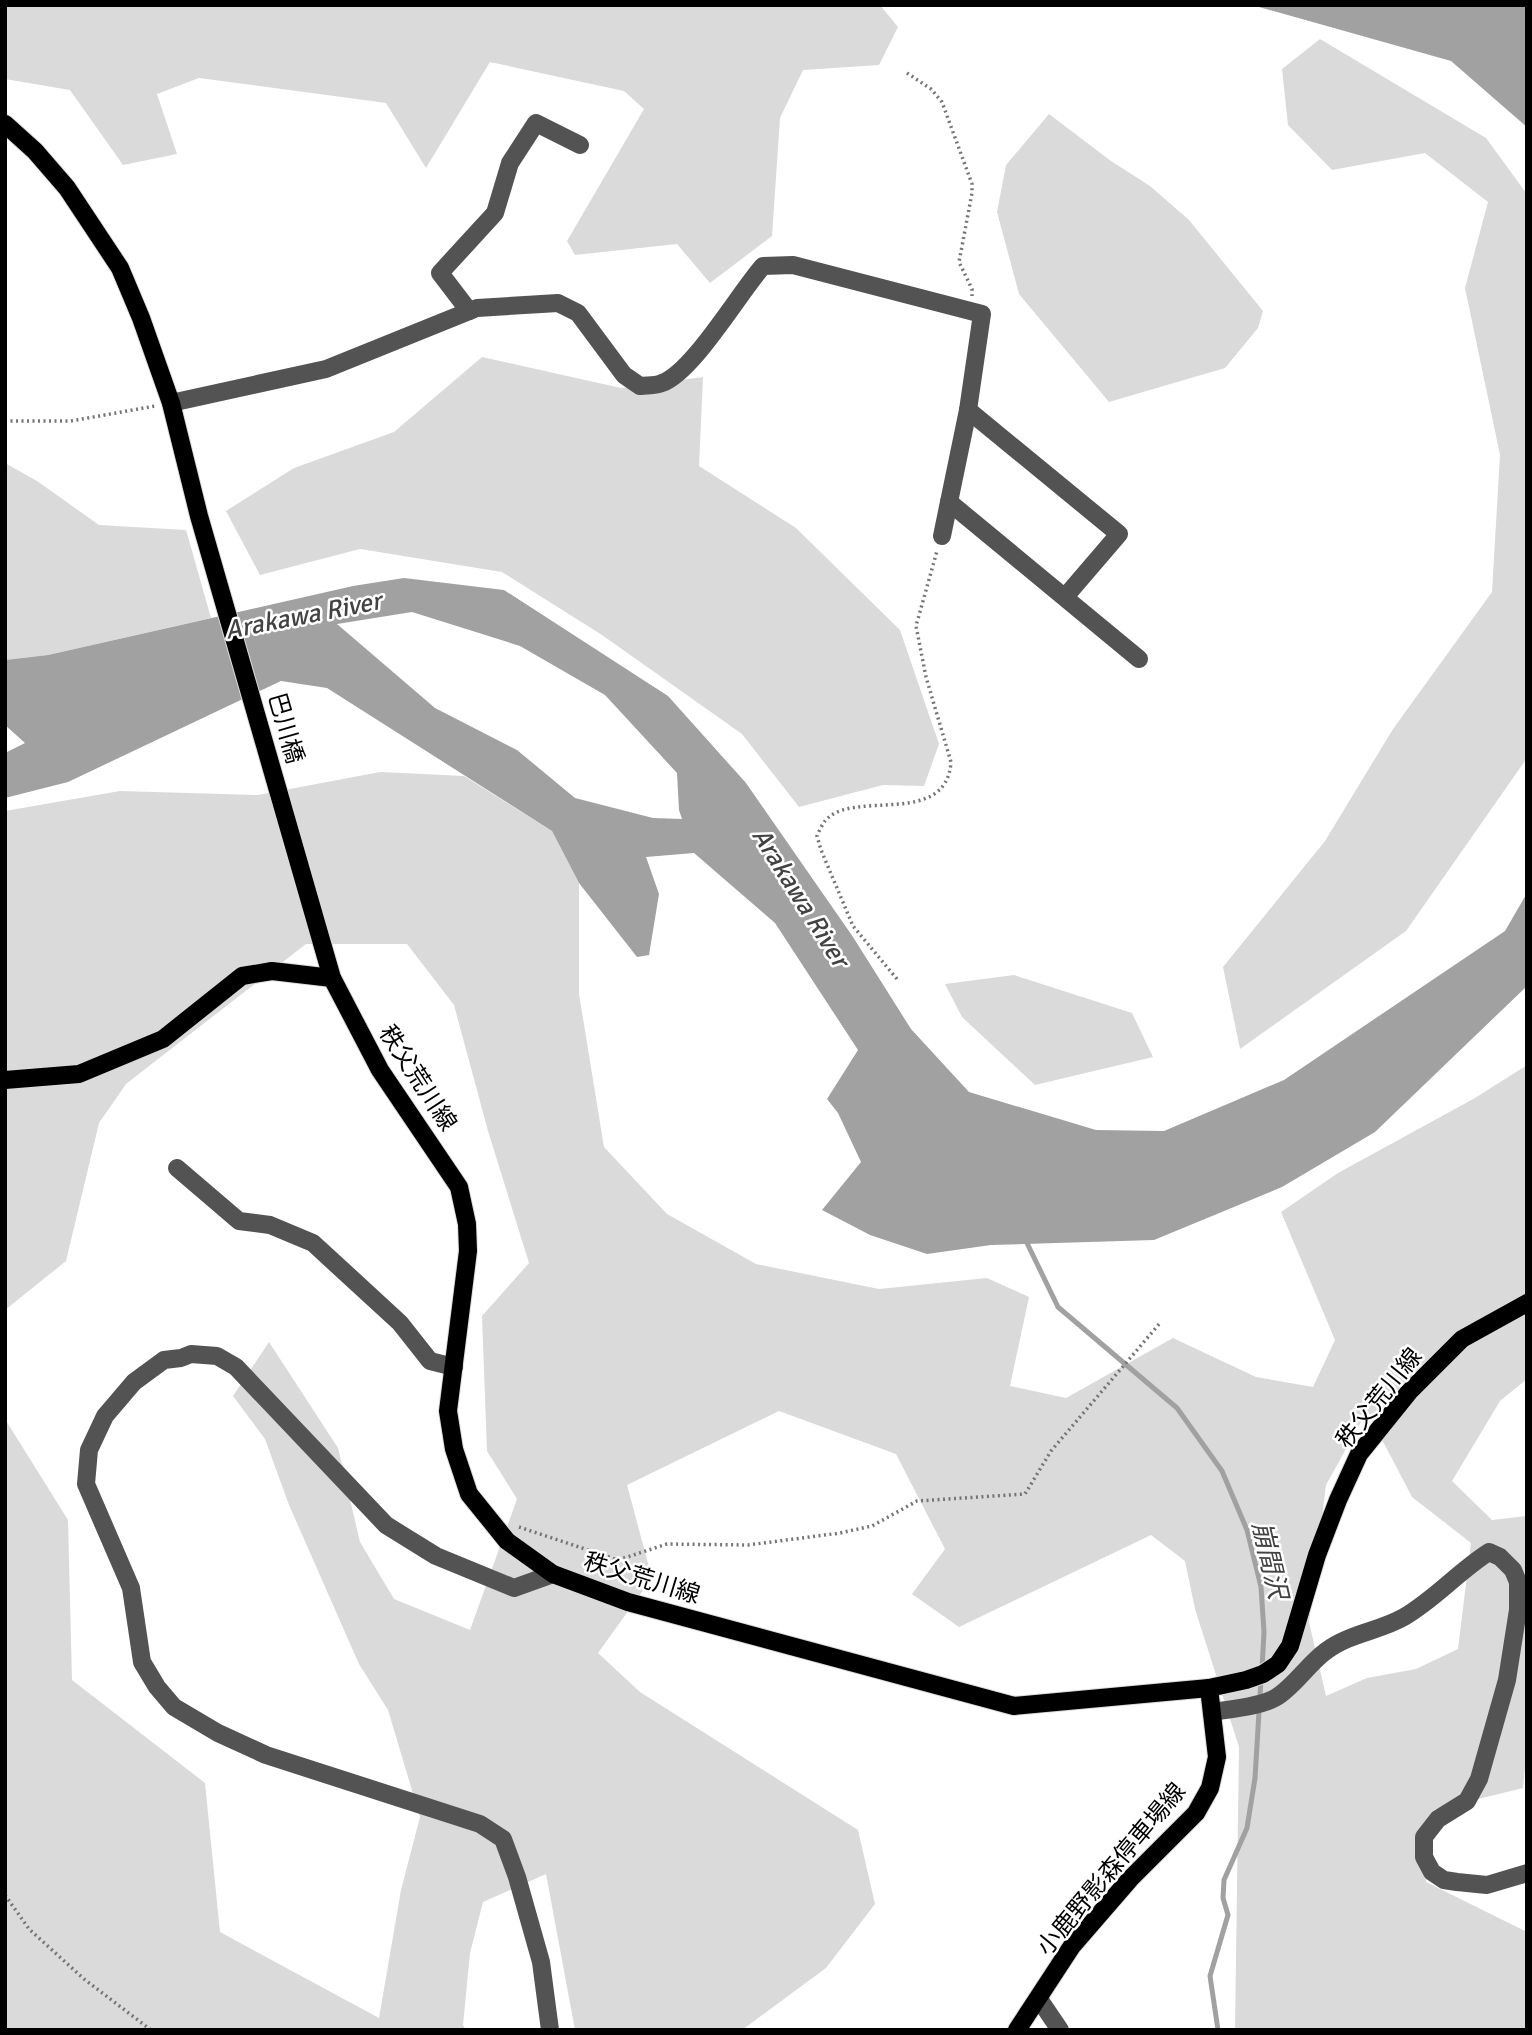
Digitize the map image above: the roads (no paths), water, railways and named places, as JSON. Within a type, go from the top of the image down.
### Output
[{"type":"main road","points":[[5,124],[35,151],[67,188],[120,268],[171,403]]},
{"type":"main road","name":"巴川橋","points":[[171,403],[199,516],[332,978]]},
{"type":"main road","points":[[5,1080],[79,1073],[163,1039],[242,976],[272,971],[332,978]]},
{"type":"main road","name":"秩父荒川線","points":[[332,978],[380,1070],[459,1187],[467,1224],[468,1251],[448,1411],[454,1449],[469,1494],[507,1541],[552,1574],[628,1602],[1014,1706],[1209,1688],[1246,1681],[1278,1664],[1290,1646],[1317,1555],[1359,1454],[1409,1392],[1462,1339],[1527,1303]]},
{"type":"main road","name":"小鹿野影森停車場線","points":[[1017,2030],[1072,1946],[1130,1879],[1196,1813],[1210,1788],[1217,1757],[1209,1688]]},
{"type":"street","points":[[469,311],[440,273],[495,213],[510,163],[536,123],[580,145]]},
{"type":"street","points":[[171,403],[326,369],[477,308],[558,303],[578,313],[624,374],[640,386],[661,384],[678,374],[722,322],[762,266],[793,265],[982,314],[968,410],[942,536]]},
{"type":"street","points":[[968,410],[1119,534],[1065,597]]},
{"type":"street","points":[[949,502],[1139,659]]},
{"type":"street","points":[[177,1168],[239,1222],[270,1225],[313,1243],[400,1323],[430,1361],[454,1367]]},
{"type":"street","points":[[550,2030],[541,1962],[517,1877],[503,1839],[480,1824],[266,1755],[218,1733],[174,1707],[157,1687],[142,1662],[131,1588],[86,1484],[89,1450],[105,1416],[134,1382],[164,1360],[191,1354],[217,1356],[236,1367],[386,1525],[436,1556],[514,1588],[552,1574]]},
{"type":"street","points":[[1212,1712],[1244,1707],[1274,1698],[1326,1651],[1360,1633],[1403,1618],[1441,1590],[1472,1562],[1489,1552],[1500,1557],[1513,1570],[1518,1582],[1518,1610],[1507,1680],[1479,1779],[1467,1801],[1438,1819],[1424,1838],[1424,1857],[1432,1872],[1444,1880],[1487,1885],[1527,1873]]},
{"type":"street","points":[[1039,1999],[1060,2030]]},
{"type":"water","points":[[1243,5],[1527,5],[1527,127],[1451,61],[1259,7]]},
{"type":"water","name":"Arakawa River","points":[[404,578],[504,590],[668,696],[746,783],[853,937],[911,1029],[969,1092],[1096,1130],[1164,1131],[1284,1080],[1505,931],[1527,893],[1527,986],[1375,1132],[1282,1187],[1154,1240],[991,1245],[927,1254],[870,1235],[822,1210],[861,1162],[838,1113],[827,1099],[858,1050],[775,923],[694,853],[646,857],[659,894],[649,955],[637,957],[579,883],[552,831],[327,688],[281,681],[68,782],[5,798],[5,753],[25,743],[5,725],[5,660],[48,655],[353,586]],"holes":[[[412,612],[520,646],[605,695],[677,773],[682,819],[653,818],[575,798],[517,750],[435,708],[337,624]]]},
{"type":"waterway","name":"崩間沢","points":[[1026,1241],[1058,1307],[1177,1408],[1222,1471],[1247,1530],[1261,1587],[1264,1632],[1262,1669]]},
{"type":"waterway","name":"崩間沢","points":[[1218,2030],[1210,1976],[1228,1915],[1223,1898],[1224,1880],[1247,1828],[1255,1778],[1261,1679]]}]
